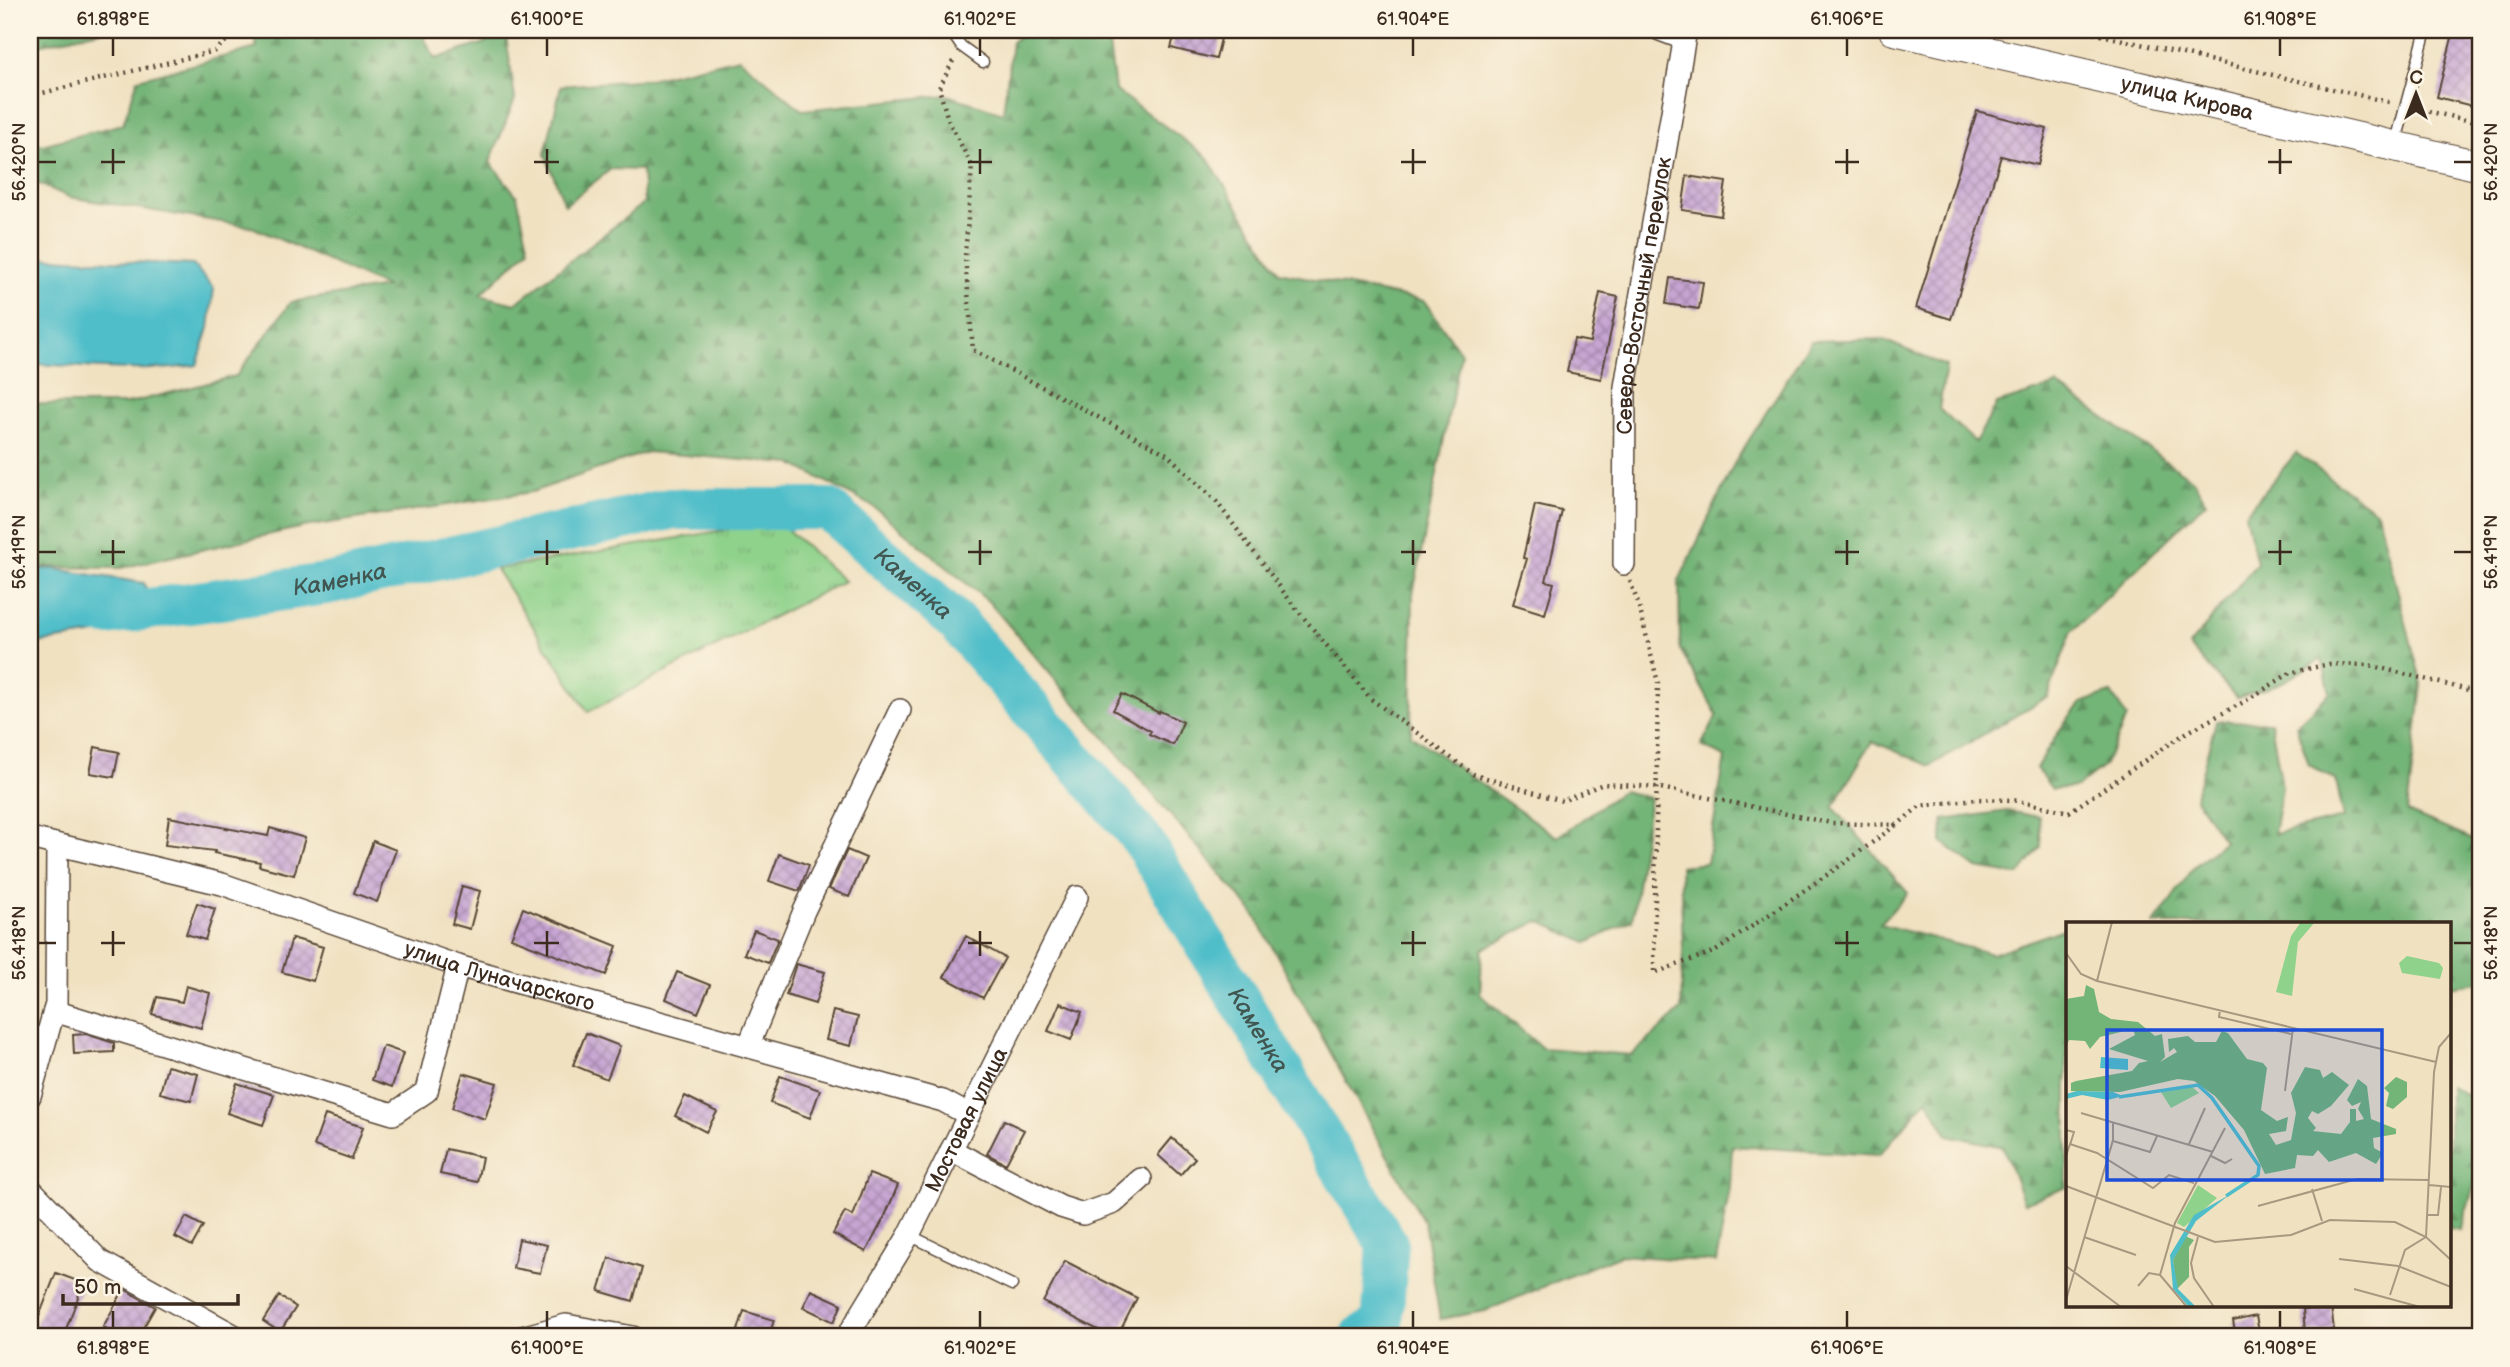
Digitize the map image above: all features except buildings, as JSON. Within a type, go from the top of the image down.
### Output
[{"type":"street","points":[[1660,30],[1685,34]]},
{"type":"street","name":"улица Кирова","points":[[1894,30],[2480,166]]},
{"type":"street","name":"Северо-Восточный переулок","points":[[1624,564],[1625,387],[1685,34]]},
{"type":"street","points":[[748,1047],[804,911],[900,710]]},
{"type":"street","name":"улица Луначарского","points":[[30,838],[222,884],[458,966],[943,1101],[968,1115]]},
{"type":"street","points":[[30,1096],[55,1004],[57,846]]},
{"type":"street","name":"Мостовая улица","points":[[847,1337],[909,1235],[1077,897]]},
{"type":"street","points":[[54,1012],[393,1114],[426,1091],[458,966]]},
{"type":"street","points":[[951,1150],[1061,1207],[1083,1214],[1114,1203],[1141,1179]]},
{"type":"street","points":[[30,1188],[100,1261],[237,1337]]},
{"type":"street","points":[[522,1337],[566,1325],[633,1337]]},
{"type":"lane","points":[[952,30],[961,46],[983,62]]},
{"type":"lane","points":[[2395,145],[2426,30]]},
{"type":"lane","points":[[909,1235],[1012,1285]]},
{"type":"path","points":[[30,96],[215,51],[238,30]]},
{"type":"path","points":[[2080,30],[2480,123]]},
{"type":"path","points":[[961,46],[939,88],[948,120],[972,166],[965,257],[973,350],[1167,454],[1216,501],[1294,606],[1371,699],[1473,774],[1563,801],[1603,784],[1656,788],[1831,823],[1897,825]]},
{"type":"path","points":[[1624,564],[1639,606],[1658,683],[1654,973],[1716,950],[1850,859],[1920,806],[1976,799],[2013,800],[2069,812],[2186,733],[2290,673],[2329,664],[2370,665],[2480,693]]},
{"type":"green space","points":[[30,30],[104,30],[30,47]]},
{"type":"green space","points":[[253,30],[420,30],[435,59],[506,36],[515,99],[490,162],[517,196],[529,249],[480,295],[515,304],[644,203],[642,170],[611,169],[565,205],[545,154],[561,86],[649,79],[739,58],[802,110],[947,95],[1003,113],[1012,42],[1027,30],[1107,30],[1115,90],[1206,156],[1279,272],[1424,301],[1461,353],[1413,594],[1411,735],[1557,837],[1623,791],[1650,798],[1632,920],[1587,943],[1539,921],[1482,949],[1480,994],[1542,1048],[1632,1055],[1681,1010],[1683,948],[1680,866],[1707,863],[1725,757],[1701,746],[1717,715],[1680,649],[1679,581],[1734,464],[1811,341],[1881,339],[1946,366],[1939,409],[1975,442],[1997,404],[2057,385],[2193,480],[2206,502],[2072,631],[2047,697],[1930,766],[1872,741],[1833,807],[1908,893],[1880,924],[1992,954],[2066,928],[2066,1187],[2024,1203],[2003,1147],[1948,1135],[1927,1099],[1879,1155],[1732,1146],[1730,1188],[1716,1262],[1620,1255],[1485,1311],[1440,1319],[1424,1222],[1253,912],[989,602],[874,507],[793,464],[647,452],[532,492],[303,527],[121,568],[30,567],[30,404],[126,404],[236,376],[291,302],[386,287],[252,227],[69,197],[30,180],[30,161],[34,147],[123,124],[138,79],[257,48]]},
{"type":"green space","points":[[2296,453],[2377,512],[2422,684],[2407,812],[2480,843],[2480,982],[2450,987],[2450,922],[2155,922],[2195,866],[2224,841],[2195,798],[2216,721],[2271,722],[2282,787],[2274,834],[2344,818],[2336,780],[2309,765],[2296,725],[2330,693],[2322,659],[2281,683],[2237,698],[2189,646],[2257,563],[2245,514]]},
{"type":"green space","points":[[778,521],[844,581],[588,712],[496,569]]},
{"type":"green space","points":[[2111,693],[2127,717],[2104,766],[2077,787],[2052,789],[2036,768],[2065,722],[2081,703]]},
{"type":"green space","points":[[2007,811],[2039,817],[2041,847],[2019,875],[1977,868],[1942,842],[1943,820]]},
{"type":"green space","points":[[2450,1086],[2480,1101],[2480,1167],[2460,1230],[2450,1228]]},
{"type":"water","points":[[30,257],[193,265],[214,288],[209,328],[197,365],[135,369],[30,364]]},
{"type":"water","points":[[30,569],[55,569],[144,583],[153,608],[149,626],[30,644]]},
{"type":"waterway","name":"Каменка","points":[[30,605],[106,615],[326,584],[670,509],[828,509],[958,624],[1141,838],[1388,1245],[1382,1324],[1360,1337]]}]
